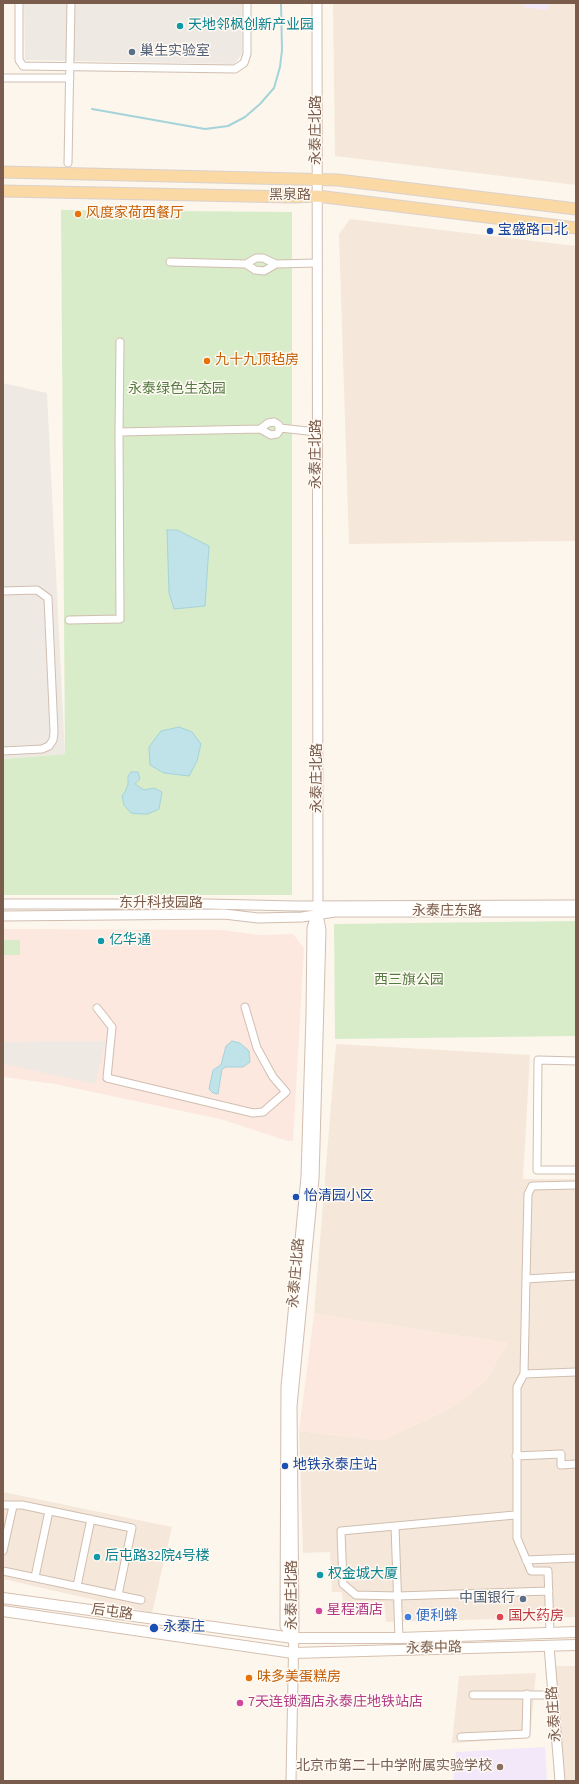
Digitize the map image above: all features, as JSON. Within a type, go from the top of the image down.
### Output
[{"type":"main road","name":"黑泉路","points":[[3,172],[338,180],[576,209]]},
{"type":"main road","name":"黑泉路","points":[[3,191],[294,197],[317,196],[576,228]]},
{"type":"main road","name":"后屯路","points":[[3,1598],[293,1638]]},
{"type":"main road","name":"后屯路","points":[[3,1611],[293,1653]]},
{"type":"main road","name":"永泰中路","points":[[293,1638],[399,1638],[576,1632]]},
{"type":"main road","name":"永泰中路","points":[[293,1653],[576,1645]]},
{"type":"street","points":[[18,3],[19,60],[23,66],[235,69],[244,63],[247,54],[247,3]]},
{"type":"street","points":[[68,163],[71,3]]},
{"type":"street","name":"永泰庄北路","points":[[291,1781],[294,1626],[292,1406],[314,1179],[321,930],[318,912],[317,3]]},
{"type":"street","points":[[3,78],[70,78]]},
{"type":"street","points":[[246,264],[256,258],[263,258],[276,264],[317,263]]},
{"type":"street","points":[[170,262],[246,264],[255,270],[264,271],[276,264]]},
{"type":"street","points":[[69,620],[120,619],[120,342]]},
{"type":"street","points":[[260,429],[271,422],[277,423],[280,428]]},
{"type":"street","points":[[280,428],[317,432]]},
{"type":"street","points":[[119,432],[260,429],[273,436],[278,433],[280,428]]},
{"type":"street","points":[[3,591],[37,590],[48,598],[54,732],[53,740],[49,746],[42,749],[3,751]]},
{"type":"street","name":"东升科技园路","points":[[3,904],[318,912]]},
{"type":"street","name":"永泰庄东路","points":[[318,912],[576,905]]},
{"type":"street","name":"东升科技园路","points":[[3,916],[224,914],[258,918],[302,917],[318,912]]},
{"type":"street","name":"永泰庄东路","points":[[318,912],[576,912]]},
{"type":"street","points":[[97,1008],[112,1027],[107,1078],[253,1113],[263,1112],[286,1092],[272,1078],[258,1048],[245,1007]]},
{"type":"street","points":[[576,1061],[538,1060],[537,1170],[576,1170]]},
{"type":"street","points":[[550,1633],[548,1571],[531,1570],[516,1538],[517,1387],[524,1374],[528,1194],[532,1186],[576,1185]]},
{"type":"street","points":[[526,1278],[576,1276]]},
{"type":"street","points":[[524,1374],[576,1372]]},
{"type":"street","points":[[516,1456],[561,1454],[561,1465],[576,1464]]},
{"type":"street","points":[[3,1505],[22,1505],[132,1528],[118,1595]]},
{"type":"street","points":[[3,1551],[13,1506]]},
{"type":"street","points":[[35,1578],[49,1511]]},
{"type":"street","points":[[515,1514],[341,1531],[343,1584],[356,1595],[398,1596],[549,1591]]},
{"type":"street","points":[[77,1586],[91,1519]]},
{"type":"street","points":[[395,1526],[399,1638]]},
{"type":"street","points":[[526,1560],[576,1558]]},
{"type":"street","points":[[3,1571],[142,1600]]},
{"type":"street","name":"永泰庄路","points":[[550,1646],[560,1781]]},
{"type":"street","points":[[461,1737],[526,1734],[527,1694]]},
{"type":"street","points":[[473,1695],[553,1695]]},
{"type":"shaded area","points":[[24,3],[242,3],[242,54],[234,64],[25,60]]},
{"type":"shaded area","points":[[333,3],[576,3],[576,185],[335,156]]},
{"type":"shaded area","points":[[525,3],[548,3],[547,10],[524,7]]},
{"type":"shaded area","points":[[350,219],[576,246],[576,541],[349,544],[339,234]]},
{"type":"shaded area","points":[[3,383],[47,393],[65,754],[3,759]]},
{"type":"shaded area","points":[[3,929],[223,930],[258,935],[293,934],[304,948],[293,1141],[288,1141],[220,1119],[55,1084],[3,1077]]},
{"type":"shaded area","points":[[106,1041],[95,1084],[3,1064],[3,1042]]},
{"type":"shaded area","points":[[336,1044],[530,1055],[523,1179],[576,1179],[576,1617],[386,1622],[384,1602],[343,1603],[342,1592],[332,1592],[330,1552],[303,1553],[299,1431],[382,1440],[451,1408],[486,1380],[507,1343],[314,1314]]},
{"type":"shaded area","points":[[314,1314],[507,1343],[486,1380],[451,1408],[382,1440],[299,1431]]},
{"type":"shaded area","points":[[3,1492],[172,1527],[152,1613],[3,1579]]},
{"type":"shaded area","points":[[551,1666],[576,1666],[576,1781],[562,1781]]},
{"type":"shaded area","points":[[536,1673],[530,1738],[452,1743],[459,1676]]},
{"type":"shaded area","name":"北京市第二十中学附属实验学校","points":[[545,1747],[547,1781],[453,1781],[456,1752]]},
{"type":"green space","name":"永泰绿色生态园","points":[[61,210],[292,212],[292,895],[4,895],[3,759],[65,754]]},
{"type":"green space","name":"西三旗公园","points":[[576,921],[576,1036],[335,1039],[334,924]]},
{"type":"green space","points":[[3,940],[20,940],[20,955],[3,955]]},
{"type":"water","points":[[167,530],[177,530],[209,546],[205,606],[174,609],[169,593]]},
{"type":"water","points":[[179,727],[192,732],[201,744],[197,761],[189,776],[164,773],[150,765],[149,747],[161,731]]},
{"type":"water","points":[[131,772],[138,772],[140,779],[135,784],[144,790],[154,788],[162,792],[159,809],[148,814],[131,813],[124,805],[122,796],[128,784],[128,776]]},
{"type":"water","points":[[232,1041],[240,1043],[249,1051],[250,1062],[243,1067],[226,1067],[222,1069],[218,1094],[213,1093],[209,1089],[213,1070],[221,1065],[226,1046]]},
{"type":"waterway","points":[[92,109],[205,129],[228,126],[245,117],[260,104],[274,88],[280,67],[282,50],[281,3]]},
{"type":"place","name":"天地邻枫创新产业园","points":[[180,26]]},
{"type":"place","name":"巢生实验室","points":[[132,52]]},
{"type":"place","name":"风度家荷西餐厅","points":[[78,214]]},
{"type":"place","name":"宝盛路口北","points":[[490,231]]},
{"type":"place","name":"九十九顶毡房","points":[[207,361]]},
{"type":"place","name":"亿华通","points":[[101,941]]},
{"type":"place","name":"怡清园小区","points":[[296,1197]]},
{"type":"place","name":"地铁永泰庄站","points":[[285,1466]]},
{"type":"place","name":"后屯路32院4号楼","points":[[97,1557]]},
{"type":"place","name":"权金城大厦","points":[[320,1575]]},
{"type":"place","name":"中国银行","points":[[523,1599]]},
{"type":"place","name":"星程酒店","points":[[319,1611]]},
{"type":"place","name":"便利蜂","points":[[408,1617]]},
{"type":"place","name":"国大药房","points":[[500,1617]]},
{"type":"place","name":"永泰庄","points":[[154,1628]]},
{"type":"place","name":"味多美蛋糕房","points":[[249,1678]]},
{"type":"place","name":"7天连锁酒店永泰庄地铁站店","points":[[240,1703]]},
{"type":"place","name":"北京市第二十中学附属实验学校","points":[[500,1767]]}]
